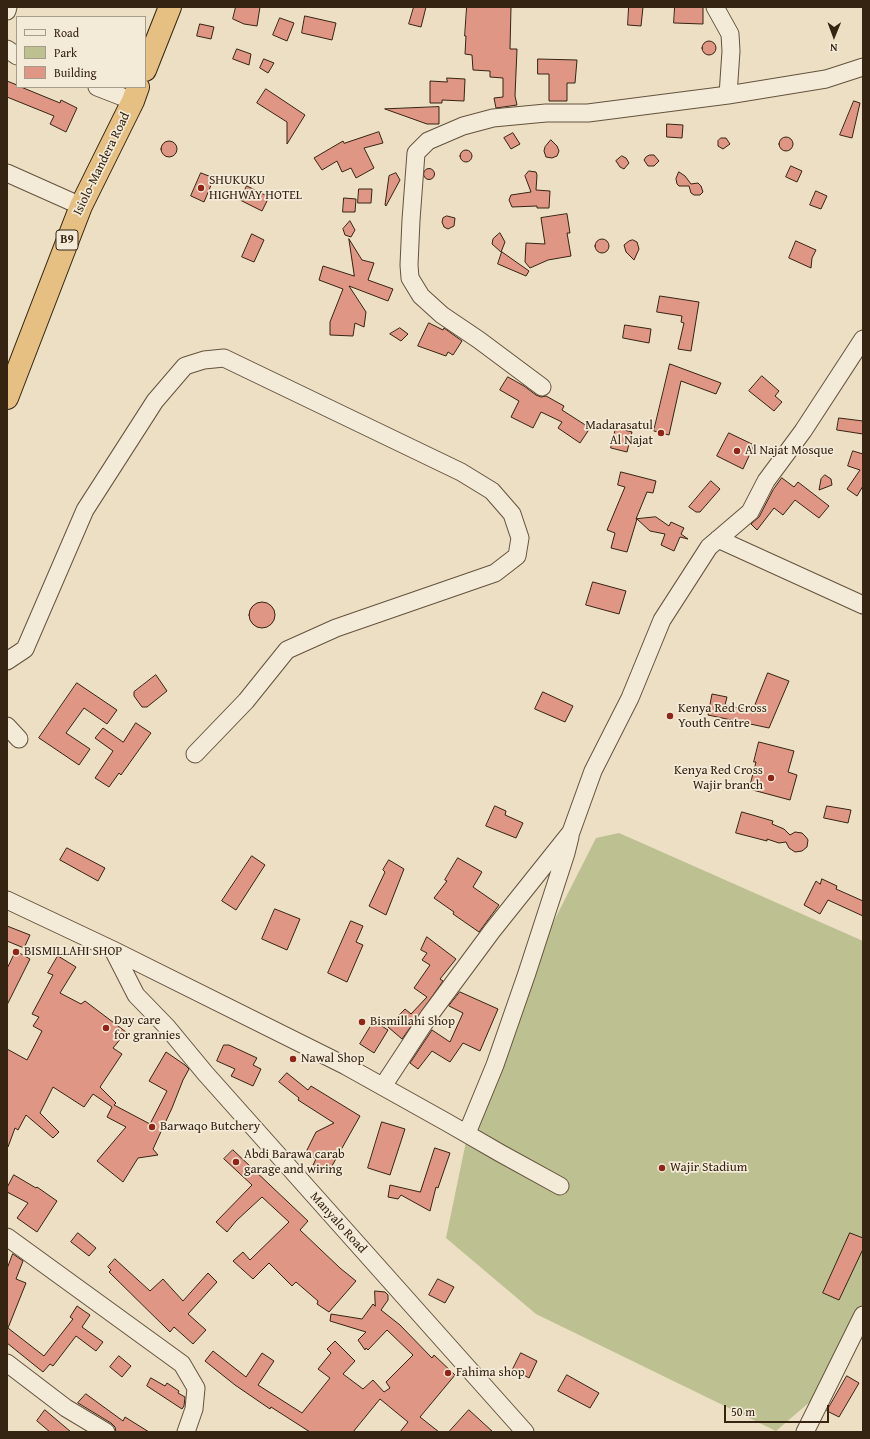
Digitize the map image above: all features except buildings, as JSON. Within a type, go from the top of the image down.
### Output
[{"type":"highway","points":[[146,67],[170,7]]},
{"type":"highway","name":"Isiolo-Mandera Road","points":[[7,398],[81,206],[136,94]]},
{"type":"street","points":[[715,7],[730,34],[731,51],[728,95]]},
{"type":"street","points":[[7,50],[16,55]]},
{"type":"street","points":[[542,387],[479,340],[442,315],[421,296],[410,278],[409,265],[411,220],[416,153],[428,141],[463,126],[493,118],[546,113],[588,113],[728,95],[826,80],[863,67]]},
{"type":"street","points":[[103,88],[136,94]]},
{"type":"street","points":[[7,173],[81,206]]},
{"type":"street","points":[[467,1134],[495,1065],[527,973],[566,853],[571,832],[593,771],[630,698],[662,620],[709,547],[750,512],[766,481],[803,432],[863,339]]},
{"type":"street","points":[[7,661],[25,649],[85,510],[155,401],[185,366],[204,360],[224,358],[461,472],[492,491],[512,514],[520,538],[517,556],[495,573],[336,628],[287,650],[246,701],[195,754]]},
{"type":"street","points":[[718,539],[863,605]]},
{"type":"street","points":[[7,726],[19,738]]},
{"type":"street","points":[[382,1086],[438,1004],[492,931],[571,832]]},
{"type":"street","points":[[7,900],[257,1020],[346,1066],[560,1186]]},
{"type":"street","name":"Manyalo Road","points":[[113,950],[136,995],[167,1027],[205,1073],[524,1432]]},
{"type":"street","points":[[7,1237],[182,1364],[196,1388],[194,1409],[186,1432]]},
{"type":"street","points":[[805,1432],[863,1315]]},
{"type":"street","points":[[7,1363],[66,1408],[106,1432]]},
{"type":"green space","name":"Wajir Stadium","points":[[619,833],[863,941],[863,1319],[826,1388],[776,1431],[536,1314],[446,1238],[475,1098],[521,986],[596,838]]},
{"type":"place","name":"SHUKUKU HIGHWAY HOTEL","points":[[201,188]]},
{"type":"place","name":"Madarasatul Al Najat","points":[[661,433]]},
{"type":"place","name":"Al Najat Mosque","points":[[737,451]]},
{"type":"place","name":"Kenya Red Cross Youth Centre","points":[[670,716]]},
{"type":"place","name":"Kenya Red Cross Wajir branch","points":[[771,778]]},
{"type":"place","name":"BISMILLAHI SHOP","points":[[16,952]]},
{"type":"place","name":"Bismillahi Shop","points":[[362,1022]]},
{"type":"place","name":"Day care for grannies","points":[[106,1028]]},
{"type":"place","name":"Nawal Shop","points":[[293,1059]]},
{"type":"place","name":"Barwaqo Butchery","points":[[152,1127]]},
{"type":"place","name":"Abdi Barawa carab garage and wiring","points":[[236,1162]]},
{"type":"place","name":"Wajir Stadium","points":[[662,1168]]},
{"type":"place","name":"Fahima shop","points":[[448,1373]]}]
